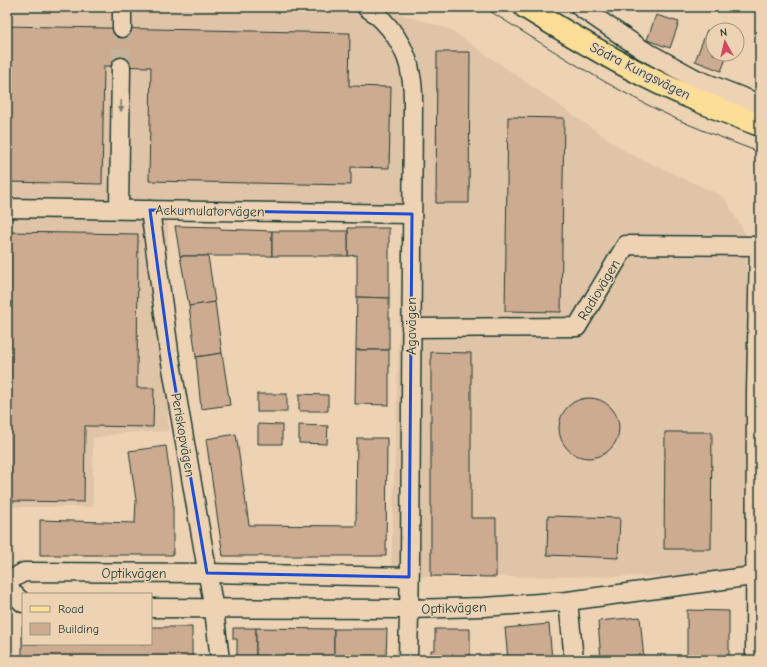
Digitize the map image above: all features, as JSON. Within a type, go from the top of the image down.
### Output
[{"type":"main road","name":"Södra Kungsvägen","points":[[525,7],[644,76],[702,103],[760,125]]},
{"type":"street","points":[[122,7],[122,28]]},
{"type":"street","name":"Agavägen","points":[[366,7],[386,25],[398,40],[407,59],[411,75],[413,101],[408,660]]},
{"type":"street","name":"Södra Kungsvägen","points":[[580,7],[643,50],[696,79],[760,104]]},
{"type":"street","points":[[119,210],[121,67]]},
{"type":"street","name":"Ackumulatorvägen","points":[[7,208],[412,214]]},
{"type":"street","name":"Periskopvägen","points":[[150,210],[169,351],[214,610],[220,660]]},
{"type":"street","name":"Radiovägen","points":[[411,328],[577,327],[626,245],[759,246],[758,576],[755,660]]},
{"type":"street","name":"Optikvägen","points":[[7,582],[24,572],[207,573],[409,577]]},
{"type":"street","name":"Optikvägen","points":[[152,608],[214,610],[484,608],[568,602],[758,576]]},
{"type":"street","points":[[7,587],[22,603]]},
{"type":"street","points":[[568,602],[574,660]]},
{"type":"highlighted area","points":[[150,210],[412,214],[409,577],[207,573],[169,351]]},
{"type":"shaded area","points":[[7,7],[378,7],[449,29],[628,153],[724,197],[746,235],[755,576],[391,577],[403,209],[168,207],[168,431],[123,433],[93,438],[93,507],[7,507]]},
{"type":"building","points":[[656,15],[679,22],[670,48],[647,40]]},
{"type":"building","points":[[7,26],[350,33],[349,86],[391,87],[389,168],[351,167],[351,185],[149,181],[151,67],[104,66],[102,184],[7,182]]},
{"type":"building","points":[[705,35],[705,62],[725,62],[721,71],[695,61]]},
{"type":"building","points":[[437,52],[470,52],[469,203],[436,203]]},
{"type":"building","points":[[508,117],[564,118],[561,312],[505,311]]},
{"type":"building","points":[[175,226],[220,227],[220,229],[272,231],[272,256],[180,256]]},
{"type":"building","points":[[348,228],[389,228],[389,298],[357,297],[357,255],[348,256]]},
{"type":"building","points":[[272,231],[348,231],[348,256],[272,256]]},
{"type":"building","points":[[7,232],[138,234],[137,388],[154,388],[153,427],[85,426],[84,502],[7,501]]},
{"type":"building","points":[[180,256],[208,256],[215,302],[189,306]]},
{"type":"building","points":[[357,297],[389,298],[389,350],[356,350]]},
{"type":"building","points":[[215,302],[222,353],[196,357],[189,306]]},
{"type":"building","points":[[356,350],[389,350],[389,405],[355,404]]},
{"type":"building","points":[[431,352],[471,353],[471,518],[496,518],[496,577],[431,576]]},
{"type":"building","points":[[222,353],[230,405],[201,409],[196,357]]},
{"type":"building","points":[[257,394],[287,394],[287,412],[257,412]]},
{"type":"building","points":[[299,394],[328,395],[328,411],[299,411]]},
{"type":"building","points":[[589,398],[606,403],[614,411],[619,428],[614,445],[606,453],[589,458],[572,453],[564,445],[559,428],[564,411],[572,403]]},
{"type":"building","points":[[258,424],[282,425],[282,444],[258,444]]},
{"type":"building","points":[[299,425],[328,426],[327,444],[299,443]]},
{"type":"building","points":[[665,432],[712,432],[711,549],[664,549]]},
{"type":"building","points":[[236,434],[249,525],[356,526],[357,438],[387,438],[386,556],[223,556],[206,439]]},
{"type":"building","points":[[166,446],[173,500],[173,555],[40,555],[40,520],[135,523],[136,500],[129,451]]},
{"type":"building","points":[[548,516],[620,518],[618,558],[547,555]]},
{"type":"building","points":[[687,610],[729,611],[729,660],[687,660]]},
{"type":"building","points":[[640,617],[644,660],[601,660],[598,621]]},
{"type":"building","points":[[549,624],[552,660],[508,660],[505,628]]},
{"type":"building","points":[[152,627],[192,627],[192,660],[22,660],[22,645],[152,645]]},
{"type":"building","points":[[233,628],[256,628],[256,660],[237,660],[237,639],[233,639]]},
{"type":"building","points":[[256,628],[334,629],[334,660],[256,660]]},
{"type":"building","points":[[334,629],[387,629],[386,660],[334,660]]},
{"type":"building","points":[[435,629],[470,629],[470,660],[431,660],[431,650],[435,650]]},
{"type":"tunnel","points":[[121,67],[122,28]]},
{"type":"tram line","points":[[483,7],[630,96],[691,125],[760,152]]}]
